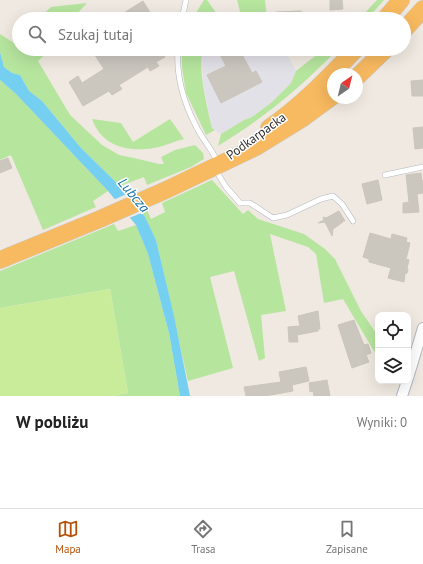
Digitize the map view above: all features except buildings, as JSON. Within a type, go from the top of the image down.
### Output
[{"type":"highway","points":[[391,12],[401,0]]},
{"type":"highway","points":[[411,22],[423,9]]},
{"type":"highway","name":"Podkarpacka","points":[[216,165],[275,124],[299,105],[349,56]]},
{"type":"highway","points":[[363,71],[379,56]]},
{"type":"highway","name":"Podkarpacka","points":[[216,165],[256,147],[303,118],[327,100]]},
{"type":"highway","points":[[0,260],[166,190],[216,165]]},
{"type":"street","points":[[411,368],[423,328]]},
{"type":"street","points":[[402,396],[406,384]]},
{"type":"lane","points":[[183,12],[186,0]]},
{"type":"lane","points":[[178,56],[180,82],[195,125],[213,152],[216,165],[226,187],[240,203],[250,204],[273,218],[287,215],[321,199],[333,196],[342,204],[353,221]]},
{"type":"lane","points":[[385,175],[423,166]]},
{"type":"shaded area","points":[[202,56],[288,56],[296,71],[291,83],[272,102],[252,117],[244,120],[221,134],[212,128],[203,83]]},
{"type":"green space","points":[[204,0],[207,0],[216,12],[196,12]]},
{"type":"green space","points":[[237,0],[265,0],[266,12],[240,12]]},
{"type":"green space","points":[[377,0],[384,0],[373,12],[366,12]]},
{"type":"green space","points":[[87,3],[79,12],[46,12],[51,7]]},
{"type":"green space","points":[[0,34],[12,42],[12,56],[43,56],[38,61],[70,115],[102,145],[119,155],[164,164],[161,157],[175,150],[195,145],[203,153],[204,159],[191,167],[147,185],[144,177],[120,186],[81,148],[42,101],[29,91],[20,75],[12,73],[4,67],[0,52]]},
{"type":"green space","points":[[182,56],[202,56],[201,66],[204,88],[212,128],[215,130],[206,135],[186,93]]},
{"type":"green space","points":[[315,56],[331,56],[310,77],[281,102],[251,125],[218,146],[221,134],[244,120],[252,117],[272,102],[291,83],[296,71]]},
{"type":"green space","points":[[0,80],[16,94],[108,191],[93,201],[96,207],[43,230],[11,155],[0,160]]},
{"type":"green space","points":[[92,119],[121,123],[133,142],[170,119],[184,139],[150,149],[128,148],[112,143],[106,139],[100,134]]},
{"type":"green space","points":[[212,180],[243,214],[248,210],[258,219],[304,234],[325,249],[335,259],[361,311],[375,332],[375,353],[343,299],[324,303],[316,254],[308,247],[270,234],[286,311],[261,315],[265,358],[259,361],[234,271],[210,277],[233,368],[188,381],[156,240],[142,213],[147,210],[151,219],[165,212],[162,203]]},
{"type":"green space","points":[[114,224],[118,231],[136,225],[148,254],[169,333],[180,396],[110,396],[128,393],[110,289],[0,308],[0,271]]},
{"type":"green space","points":[[110,289],[128,393],[110,396],[0,396],[0,308]]},
{"type":"water","points":[[0,52],[4,67],[12,73],[20,75],[29,91],[42,101],[81,148],[128,194],[145,217],[156,240],[174,316],[190,396],[180,396],[169,333],[148,254],[136,225],[108,191],[16,94],[0,80]]},
{"type":"pier","points":[[129,193],[144,212],[129,218],[113,200]]},
{"type":"water label","name":"Lubcza","points":[[134,195]]}]
